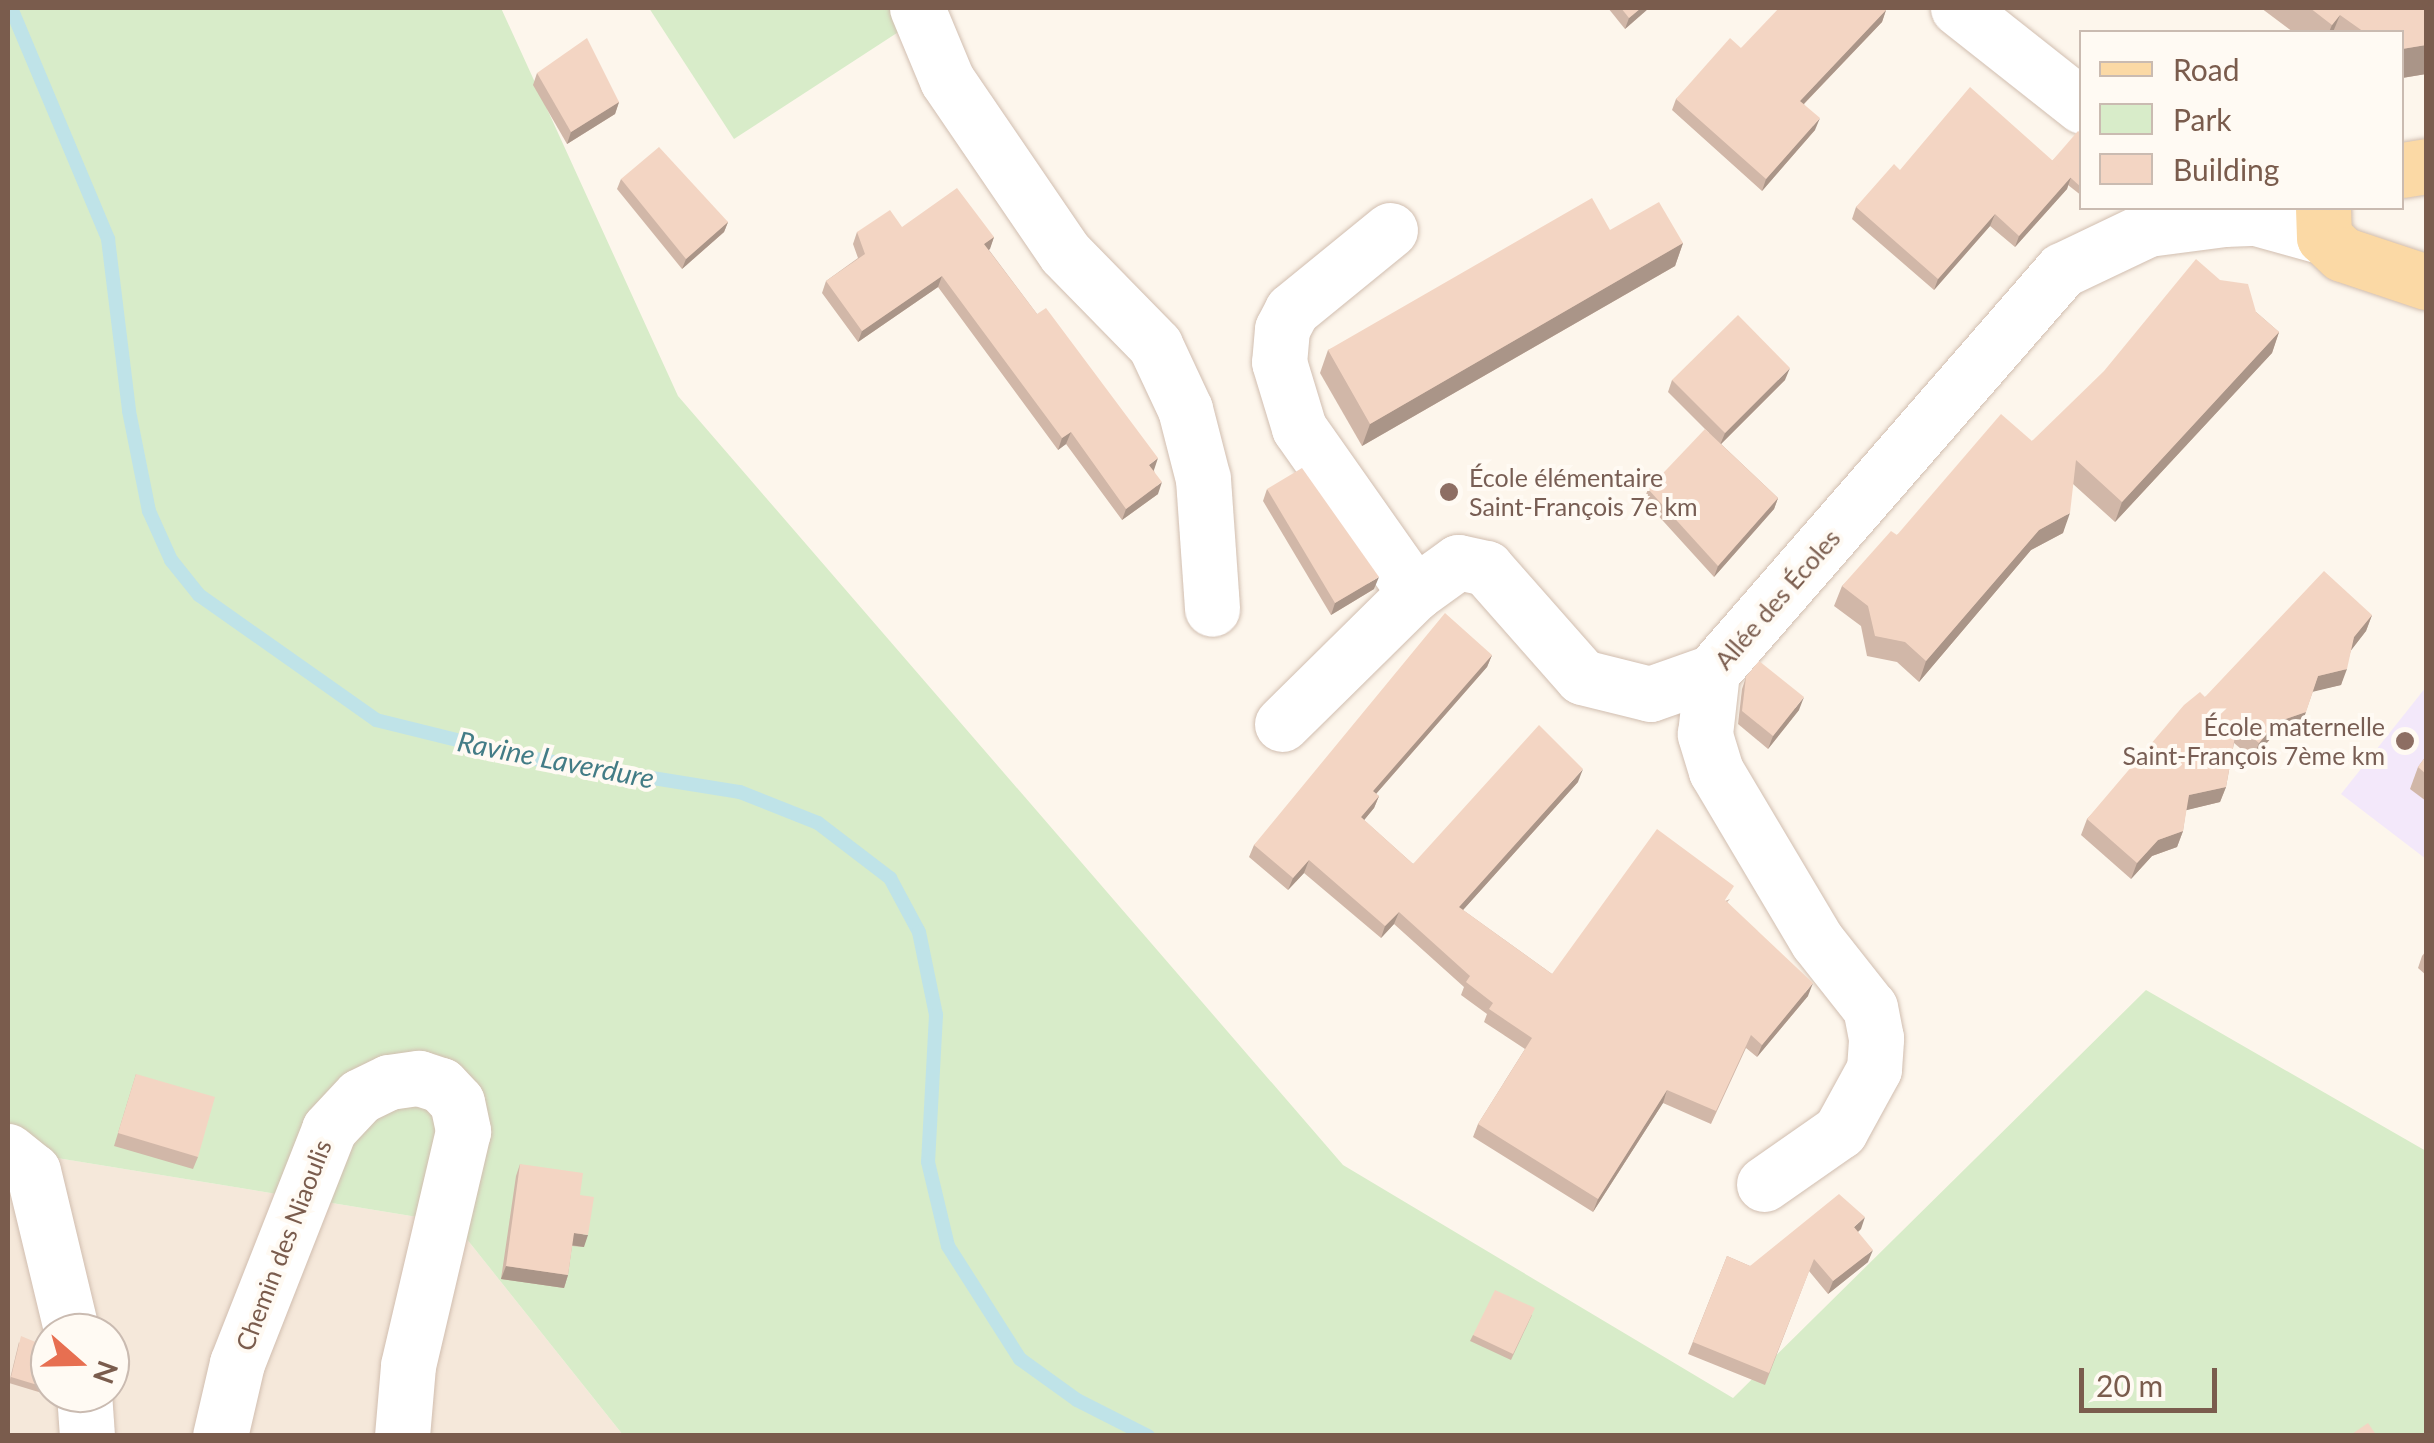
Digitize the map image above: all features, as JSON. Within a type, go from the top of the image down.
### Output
[{"type":"main road","points":[[2323,222],[2342,254],[2426,282]]},
{"type":"street","points":[[917,8],[947,80],[1065,252],[1155,345],[1185,409],[1203,479],[1212,609]]},
{"type":"street","points":[[1958,8],[2079,104]]},
{"type":"street","name":"Allée des Écoles","points":[[1764,1184],[1840,1131],[1874,1069],[1876,1038],[1870,1008],[1816,941],[1716,771],[1705,734],[1712,672],[2062,270],[2148,229],[2217,213],[2323,222]]},
{"type":"street","points":[[1390,230],[1292,310],[1282,329],[1279,362],[1299,428],[1415,593]]},
{"type":"street","points":[[1282,724],[1415,593],[1458,562],[1473,560],[1582,677],[1650,694],[1712,672]]},
{"type":"street","name":"Chemin des Niaoulis","points":[[220,1436],[238,1364],[328,1128],[360,1096],[389,1082],[419,1078],[441,1085],[458,1102],[463,1131],[424,1284],[402,1436]]},
{"type":"street","points":[[8,1151],[33,1171],[67,1313]]},
{"type":"shaded area","name":"École maternelle Saint-François 7ème km","points":[[2426,687],[2426,859],[2341,794]]},
{"type":"shaded area","points":[[8,1150],[454,1223],[623,1435],[8,1435]]},
{"type":"green space","points":[[8,8],[501,8],[678,396],[1343,1165],[1733,1398],[2146,990],[2426,1151],[2426,1435],[623,1435],[454,1223],[8,1150]]},
{"type":"green space","points":[[649,8],[889,8],[903,29],[734,139]]},
{"type":"building","points":[[1621,8],[1641,8],[1629,18]]},
{"type":"building","points":[[1779,8],[1886,10],[1800,101],[1820,118],[1766,179],[1676,99],[1730,38],[1741,48]]},
{"type":"building","points":[[2310,8],[2426,8],[2426,45],[2404,49],[2404,30],[2361,30],[2340,15],[2332,25]]},
{"type":"building","points":[[587,38],[619,102],[571,132],[537,73]]},
{"type":"building","points":[[1970,87],[2071,177],[2019,236],[1995,214],[1938,279],[1856,207],[1894,164],[1900,170]]},
{"type":"building","points":[[2078,131],[2079,132],[2079,185],[2052,161]]},
{"type":"building","points":[[659,147],[728,222],[686,259],[621,179]]},
{"type":"building","points":[[957,188],[994,237],[984,244],[1037,314],[1046,308],[1158,458],[1149,465],[1162,482],[1126,509],[1071,432],[1062,438],[942,276],[862,331],[826,281],[865,254],[857,232],[890,210],[902,227]]},
{"type":"building","points":[[1592,198],[1610,230],[1659,202],[1683,243],[1370,424],[1328,350]]},
{"type":"building","points":[[2196,259],[2220,280],[2248,284],[2256,312],[2279,332],[2122,502],[2076,460],[2070,513],[2039,530],[1926,661],[1905,642],[1875,636],[1868,606],[1842,586],[1891,531],[1897,535],[2001,414],[2032,441],[2104,371]]},
{"type":"building","points":[[1738,315],[1790,368],[1725,433],[1672,380]]},
{"type":"building","points":[[1705,429],[1778,498],[1718,566],[1648,489]]},
{"type":"building","points":[[1302,468],[1379,577],[1335,603],[1267,489]]},
{"type":"building","points":[[2324,571],[2372,615],[2354,637],[2347,669],[2318,676],[2306,712],[2277,722],[2259,743],[2237,725],[2226,787],[2189,795],[2183,831],[2158,840],[2137,863],[2087,819],[2184,705],[2200,692],[2205,697]]},
{"type":"building","points":[[1445,613],[1492,655],[1373,791],[1379,796],[1361,817],[1413,864],[1539,725],[1583,769],[1459,907],[1552,974],[1657,829],[1734,886],[1725,900],[1813,983],[1762,1045],[1751,1035],[1716,1111],[1667,1090],[1598,1199],[1478,1124],[1532,1038],[1489,1009],[1493,1003],[1466,982],[1470,976],[1399,912],[1385,926],[1309,860],[1293,878],[1254,845]]},
{"type":"building","points":[[1759,661],[1804,697],[1773,736],[1742,711],[1746,677]]},
{"type":"building","points":[[2426,756],[2426,774],[2418,767]]},
{"type":"building","points":[[136,1074],[215,1097],[198,1157],[118,1133]]},
{"type":"building","points":[[520,1164],[583,1173],[580,1195],[594,1197],[588,1235],[574,1233],[568,1275],[506,1266]]},
{"type":"building","points":[[1839,1194],[1865,1217],[1854,1227],[1873,1250],[1833,1281],[1814,1259],[1769,1373],[1693,1342],[1727,1256],[1750,1266]]},
{"type":"building","points":[[1495,1290],[1535,1308],[1513,1354],[1473,1335]]},
{"type":"building","points":[[21,1336],[30,1340],[30,1383],[11,1377]]},
{"type":"building","points":[[2368,1423],[2377,1436],[2349,1436]]},
{"type":"waterway","name":"Ravine Laverdure","points":[[11,8],[108,239],[129,411],[149,511],[171,560],[199,595],[376,720],[529,758],[740,792],[818,823],[890,878],[919,932],[936,1015],[928,1162],[948,1246],[1020,1359],[1077,1400],[1148,1436]]},
{"type":"place","name":"École élémentaire Saint-François 7e km","points":[[1449,492]]},
{"type":"place","name":"École maternelle Saint-François 7ème km","points":[[2405,741]]}]
